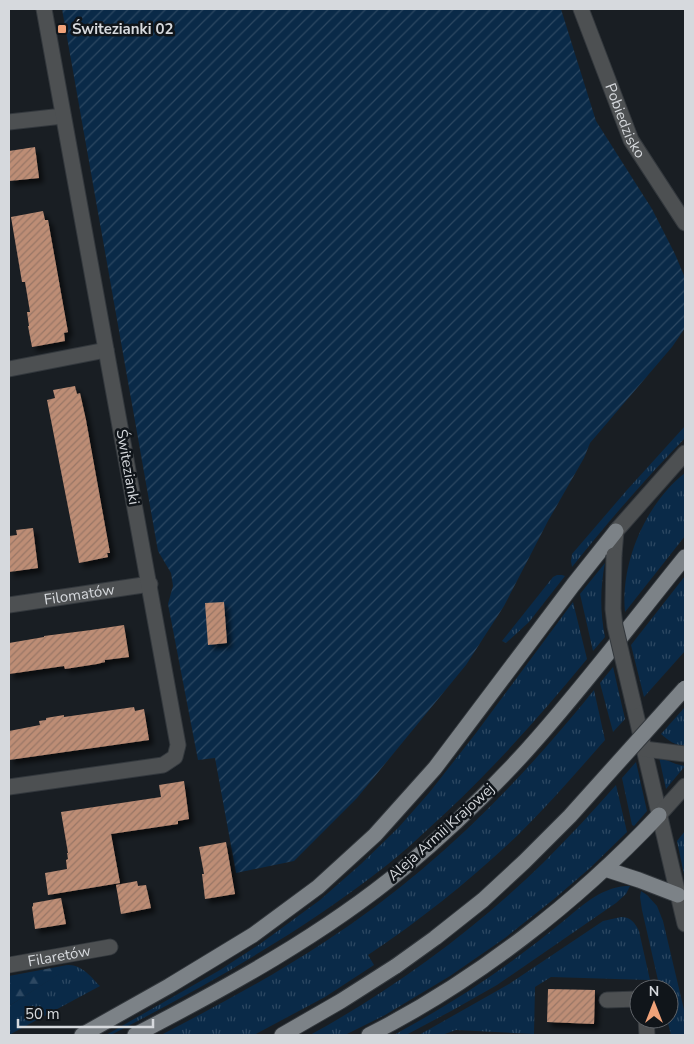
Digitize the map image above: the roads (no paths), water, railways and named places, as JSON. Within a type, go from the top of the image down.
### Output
[{"type":"main road","points":[[82,1035],[254,935],[318,887],[375,836],[435,768],[616,531]]},
{"type":"main road","name":"Aleja Armii Krajowej","points":[[135,1035],[204,999],[292,948],[351,908],[404,868],[460,818],[527,749],[685,557]]},
{"type":"main road","points":[[282,1035],[396,966],[483,900],[570,816],[685,688]]},
{"type":"main road","points":[[370,1035],[448,991],[502,954],[556,912],[605,869],[659,815]]},
{"type":"main road","points":[[605,869],[678,895]]},
{"type":"street","name":"Świtezianki","points":[[9,787],[163,765],[175,757],[178,745],[44,9]]},
{"type":"street","name":"Pobiedzisko","points":[[581,9],[631,140],[685,223]]},
{"type":"street","points":[[9,122],[63,116]]},
{"type":"street","points":[[9,368],[106,350]]},
{"type":"street","points":[[685,454],[616,531],[613,609],[615,626],[685,924]]},
{"type":"street","name":"Filomatów","points":[[9,605],[150,584]]},
{"type":"street","points":[[644,750],[685,754]]},
{"type":"street","points":[[659,815],[685,786]]},
{"type":"street","name":"Filaretów","points":[[9,964],[110,947]]},
{"type":"street","points":[[607,1000],[629,999]]},
{"type":"place","name":"Świtezianki 02","points":[[62,29]]}]
